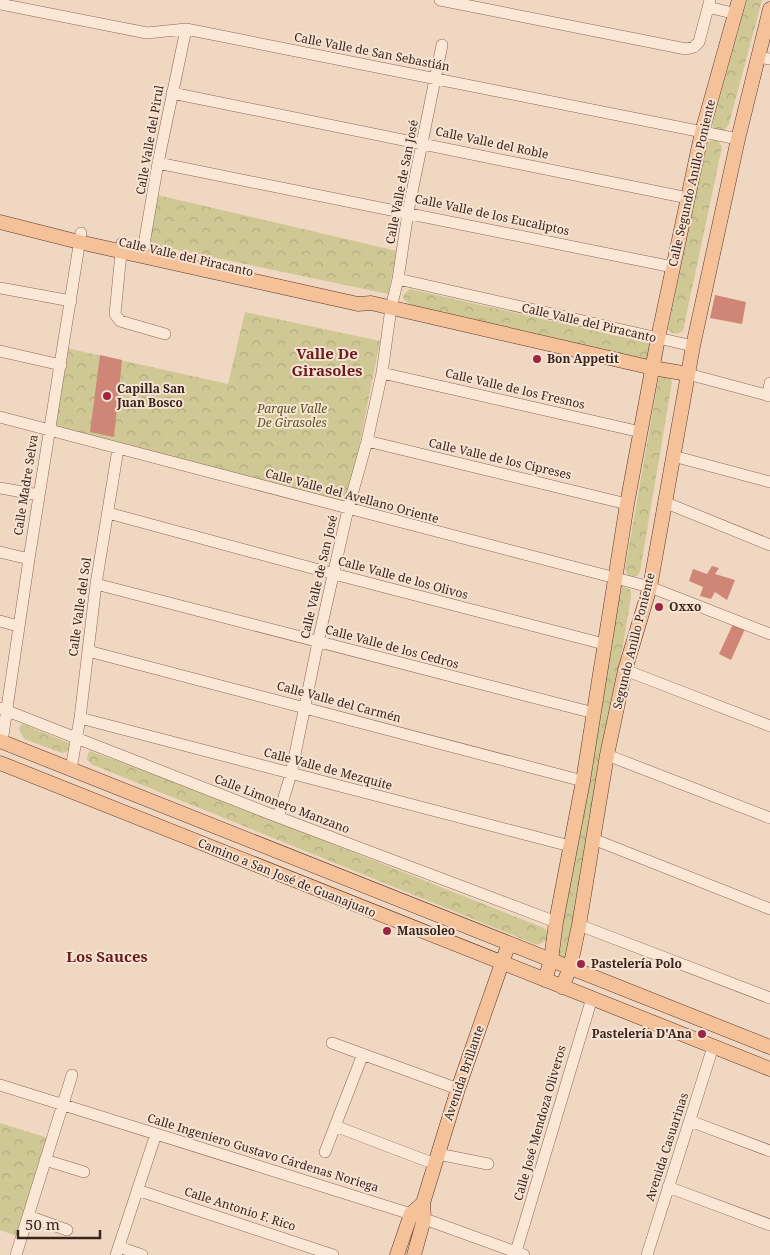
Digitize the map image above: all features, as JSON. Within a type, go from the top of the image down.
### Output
[{"type":"main road","name":"Calle Segundo Anillo Poniente","points":[[653,368],[702,132],[739,0]]},
{"type":"main road","points":[[688,374],[738,139],[764,58],[770,9]]},
{"type":"main road","name":"Calle Valle del Piracanto","points":[[0,212],[80,238]]},
{"type":"main road","name":"Calle Valle del Piracanto","points":[[0,222],[122,246],[358,304],[371,303],[653,368],[688,374]]},
{"type":"main road","name":"Segundo Anillo Poniente","points":[[545,980],[551,960],[556,922],[583,781],[626,504],[653,368]]},
{"type":"main road","name":"Segundo Anillo Poniente","points":[[562,987],[570,968],[579,925],[607,754],[625,670],[650,587],[688,374]]},
{"type":"main road","name":"Camino a San José de Guanajuato","points":[[1,741],[770,1047]]},
{"type":"main road","name":"Camino a San José de Guanajuato","points":[[0,763],[770,1070]]},
{"type":"main road","name":"Avenida Brillante","points":[[418,1216],[458,1088],[509,943]]},
{"type":"main road","points":[[397,1255],[418,1216]]},
{"type":"main road","points":[[414,1255],[418,1216]]},
{"type":"street","points":[[440,0],[454,1],[686,50],[694,48],[699,42],[709,4],[722,11],[736,14]]},
{"type":"street","name":"Calle Valle de San Sebastián","points":[[0,4],[147,33],[186,29],[738,139]]},
{"type":"street","name":"Calle Valle del Pirul","points":[[144,252],[158,163],[186,29]]},
{"type":"street","name":"Calle Valle de San José","points":[[278,817],[291,774],[348,509],[367,442],[382,372],[408,212],[442,46]]},
{"type":"street","name":"Calle Valle del Roble","points":[[172,93],[688,198]]},
{"type":"street","name":"Calle Valle de los Eucaliptos","points":[[158,163],[674,267]]},
{"type":"street","name":"Calle Madre Selva","points":[[1,741],[4,710],[80,238]]},
{"type":"street","points":[[122,246],[115,314],[120,321],[165,334]]},
{"type":"street","name":"Calle Valle del Piracanto","points":[[398,279],[693,346]]},
{"type":"street","points":[[0,288],[71,301]]},
{"type":"street","points":[[0,352],[61,365]]},
{"type":"street","name":"Calle Valle de los Fresnos","points":[[382,372],[641,432]]},
{"type":"street","points":[[688,374],[769,396],[770,383]]},
{"type":"street","name":"Calle Valle del Avellano Oriente","points":[[0,418],[650,587],[770,634]]},
{"type":"street","name":"Calle Valle de los Cipreses","points":[[367,442],[626,504]]},
{"type":"street","name":"Calle Valle del Sol","points":[[71,768],[80,718],[96,584],[118,449]]},
{"type":"street","points":[[673,456],[770,482]]},
{"type":"street","points":[[0,488],[39,495]]},
{"type":"street","points":[[664,502],[770,545]]},
{"type":"street","name":"Calle Valle de los Olivos","points":[[108,514],[604,644]]},
{"type":"street","points":[[0,552],[28,558]]},
{"type":"street","name":"Calle Valle de los Cedros","points":[[96,584],[594,713]]},
{"type":"street","points":[[0,621],[18,626]]},
{"type":"street","name":"Calle Valle del Carmén","points":[[88,651],[583,781]]},
{"type":"street","points":[[625,670],[770,726]]},
{"type":"street","name":"Calle Limonero Manzano","points":[[4,710],[278,817],[556,922]]},
{"type":"street","name":"Calle Valle de Mezquite","points":[[80,718],[570,846]]},
{"type":"street","points":[[607,754],[770,818]]},
{"type":"street","points":[[593,839],[770,909]]},
{"type":"street","points":[[579,925],[770,998]]},
{"type":"street","name":"Calle José Mendoza Oliveros","points":[[519,1254],[592,998]]},
{"type":"street","points":[[332,1043],[458,1088]]},
{"type":"street","name":"Avenida Casuarinas","points":[[648,1255],[668,1187],[714,1047]]},
{"type":"street","points":[[325,1152],[363,1054]]},
{"type":"street","points":[[16,1255],[72,1075]]},
{"type":"street","name":"Calle Ingeniero Gustavo Cárdenas Noriega","points":[[0,1085],[418,1216],[519,1254]]},
{"type":"street","points":[[690,1121],[770,1151]]},
{"type":"street","points":[[335,1126],[436,1159],[488,1164]]},
{"type":"street","points":[[142,1255],[117,1251],[156,1134]]},
{"type":"street","points":[[46,1160],[84,1172]]},
{"type":"street","points":[[668,1187],[770,1225]]},
{"type":"street","name":"Calle Antonio F. Rico","points":[[137,1190],[334,1255]]},
{"type":"street","points":[[28,1216],[67,1230]]},
{"type":"green space","points":[[747,0],[762,0],[729,124],[724,131],[716,131],[712,125]]},
{"type":"green space","points":[[712,140],[718,140],[722,147],[683,331],[677,334],[672,333],[668,329],[707,144]]},
{"type":"green space","points":[[153,194],[397,251],[388,294],[145,243]]},
{"type":"green space","points":[[410,289],[648,343],[652,348],[650,359],[644,361],[413,307],[404,300],[403,295]]},
{"type":"green space","name":"Parque Valle De Girasoles","points":[[245,312],[380,341],[348,503],[52,429],[66,348],[228,384]]},
{"type":"green space","points":[[659,376],[670,377],[672,382],[640,572],[637,576],[631,577],[625,569]]},
{"type":"green space","points":[[620,585],[631,590],[631,597],[575,936],[567,958],[555,953]]},
{"type":"green space","points":[[23,724],[69,743],[71,747],[68,751],[62,753],[24,739],[19,729]]},
{"type":"green space","points":[[90,751],[183,785],[544,928],[548,933],[546,941],[537,945],[93,765],[87,760]]},
{"type":"green space","points":[[0,1123],[51,1139],[20,1237],[0,1230]]},
{"type":"building","points":[[715,295],[746,302],[742,324],[710,318]]},
{"type":"building","name":"Capilla San Juan Bosco","points":[[100,355],[122,360],[114,437],[90,432]]},
{"type":"building","points":[[712,566],[719,568],[715,574],[735,580],[727,600],[715,592],[711,599],[700,596],[703,587],[689,581],[693,569],[707,574]]},
{"type":"building","points":[[733,624],[745,629],[731,660],[719,654]]},
{"type":"place","name":"Bon Appetit","points":[[537,359]]},
{"type":"place","name":"Capilla San Juan Bosco","points":[[107,396]]},
{"type":"place","name":"Oxxo","points":[[659,607]]},
{"type":"place","name":"Mausoleo","points":[[387,931]]},
{"type":"place","name":"Pastelería Polo","points":[[581,964]]},
{"type":"place","name":"Pastelería D'Ana","points":[[702,1034]]},
{"type":"district","name":"Valle De Girasoles","points":[[327,362]]},
{"type":"district","name":"Los Sauces","points":[[107,957]]}]
